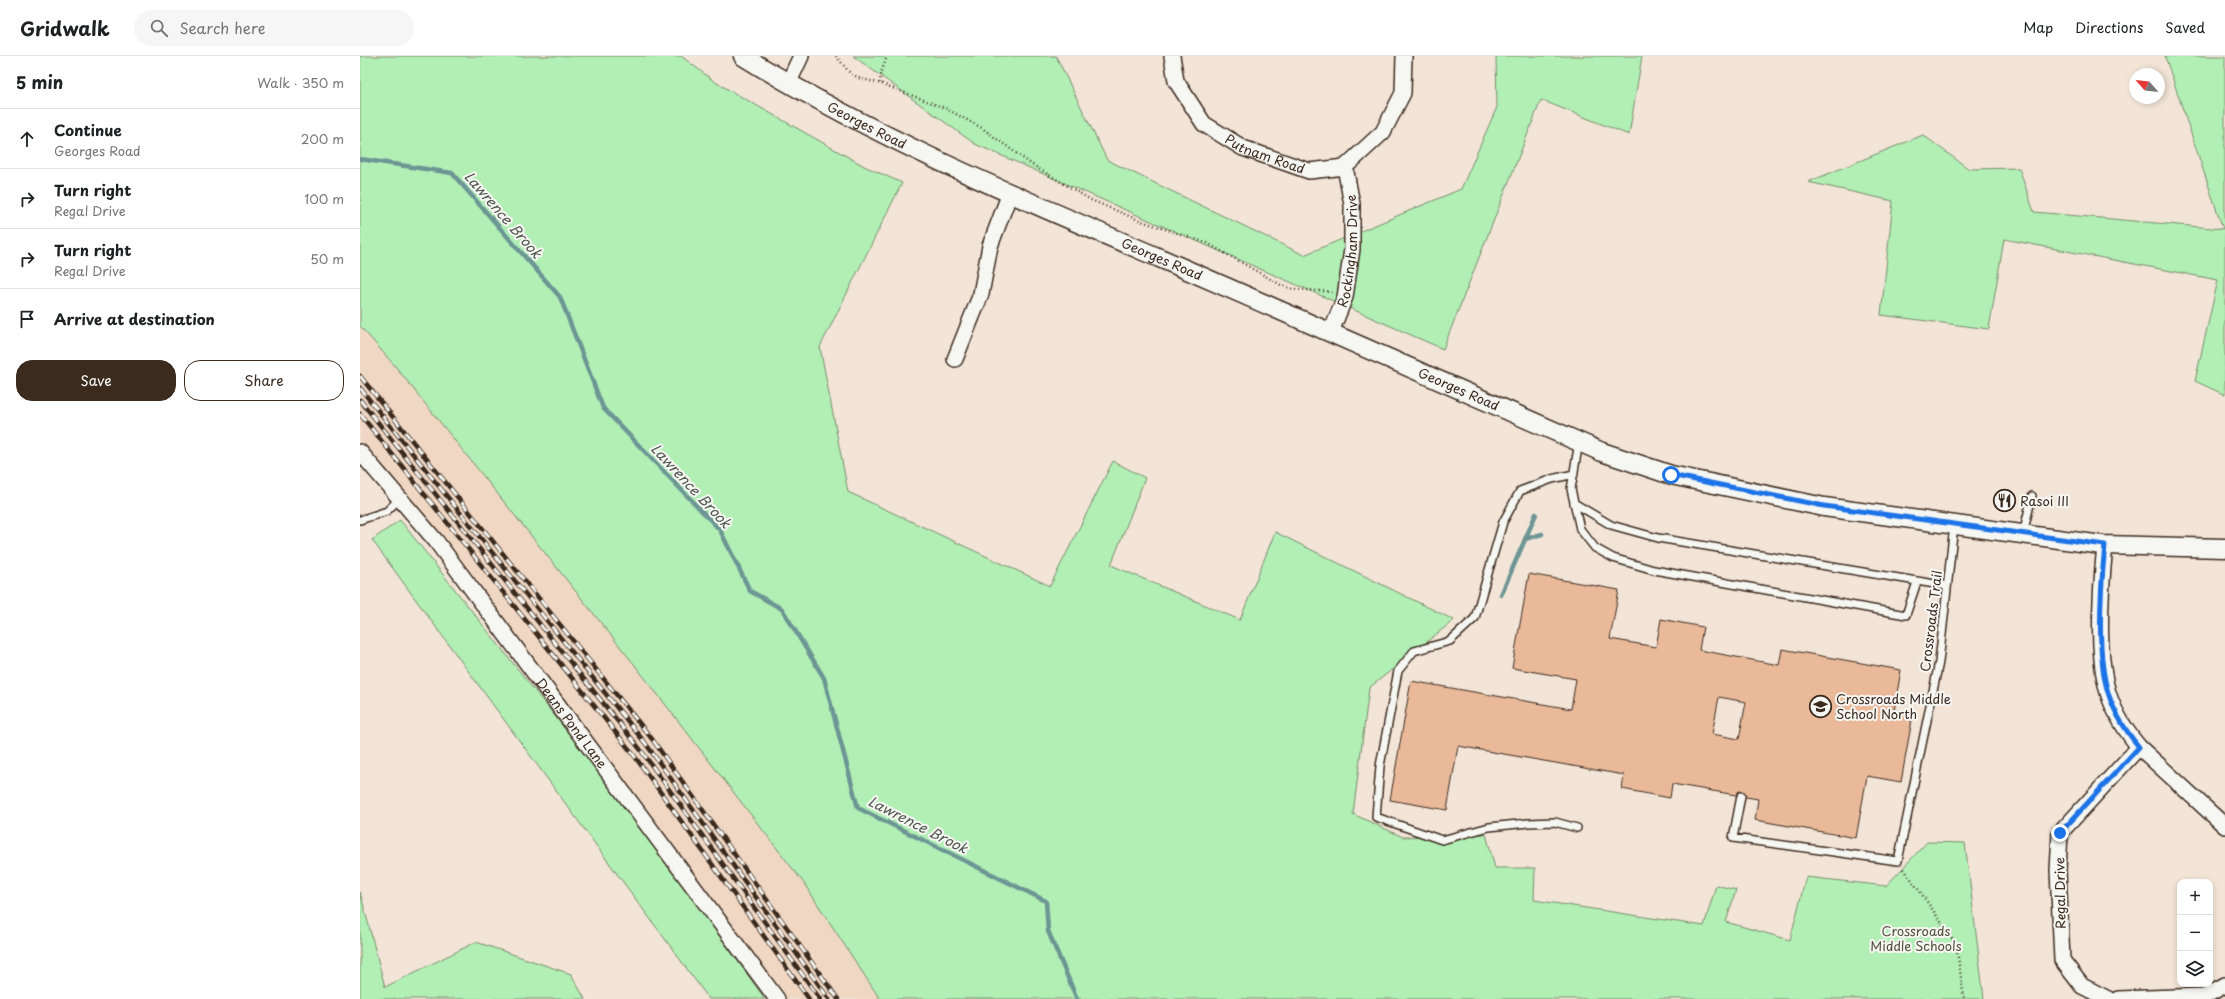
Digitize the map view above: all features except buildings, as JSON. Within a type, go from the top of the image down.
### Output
[{"type":"street","name":"Georges Road","points":[[743,56],[788,84],[887,136],[1010,193],[1331,332],[1602,452],[1671,475],[1824,506],[2105,545],[2225,548]]},
{"type":"street","points":[[788,84],[801,56]]},
{"type":"street","name":"Putnam Road","points":[[1172,56],[1176,81],[1204,124],[1243,148],[1309,171],[1345,167]]},
{"type":"street","points":[[1345,167],[1383,132],[1403,93],[1404,56]]},
{"type":"street","name":"Rockingham Drive","points":[[1331,332],[1345,297],[1352,249],[1352,204],[1345,167]]},
{"type":"street","points":[[955,359],[981,294],[990,246],[1010,193]]},
{"type":"street","name":"Deans Pond Lane","points":[[360,452],[436,542],[601,761],[777,999]]},
{"type":"street","points":[[2105,545],[2102,652],[2106,686],[2130,735],[2139,747],[2225,826]]},
{"type":"street","name":"Regal Drive","points":[[2108,999],[2082,986],[2062,960],[2058,870],[2060,833],[2139,747]]},
{"type":"street","points":[[2118,999],[2205,996],[2225,985]]},
{"type":"lane","points":[[1580,442],[1571,489],[1580,529],[1595,548],[1613,558],[1654,570],[1906,615],[1917,582]]},
{"type":"lane","points":[[1574,474],[1552,479],[1520,491],[1503,522],[1475,618],[1450,641],[1414,651],[1398,671],[1380,766],[1376,817],[1442,840],[1489,827],[1528,823],[1555,822],[1577,828]]},
{"type":"lane","points":[[2023,534],[2032,496]]},
{"type":"lane","points":[[360,520],[387,511],[400,498]]},
{"type":"lane","points":[[1574,503],[1611,525],[1658,538],[1947,586]]},
{"type":"lane","name":"Crossroads Trail","points":[[1898,861],[1939,662],[1954,525]]},
{"type":"lane","points":[[1742,796],[1733,838],[1898,861]]},
{"type":"path","points":[[836,56],[850,73],[859,78],[880,83],[945,108],[982,128],[1031,164],[1091,200],[1141,221],[1207,243],[1281,285],[1294,289],[1330,292]]},
{"type":"path","points":[[880,83],[881,73],[887,56]]},
{"type":"path","points":[[1898,861],[1951,936],[1957,950],[1964,999]]},
{"type":"shaded area","points":[[360,326],[395,366],[634,664],[803,882],[880,999],[781,999],[657,822],[360,446]]},
{"type":"green space","name":"Crossroads Middle Schools","points":[[360,56],[681,56],[715,82],[864,166],[902,183],[820,347],[848,492],[1050,586],[1113,461],[1145,478],[1111,565],[1240,620],[1275,532],[1454,620],[1369,688],[1353,814],[1403,837],[1486,834],[1495,868],[1535,868],[1534,900],[1704,926],[1716,885],[1736,890],[1726,922],[1790,940],[1806,877],[1886,886],[1927,842],[1965,843],[1984,999],[880,999],[803,882],[634,664],[395,366],[360,326]]},
{"type":"green space","points":[[853,56],[1056,56],[1107,160],[1304,255],[1461,189],[1497,107],[1496,56],[1642,56],[1629,135],[1541,100],[1443,349],[975,144]]},
{"type":"green space","points":[[2165,56],[2225,56],[2225,395],[2195,381],[2218,280],[2004,239],[1989,329],[1881,315],[1893,201],[1808,182],[1923,135],[1969,169],[2019,168],[2034,212],[2223,229]]},
{"type":"green space","points":[[400,520],[629,810],[765,999],[709,999],[372,540]]},
{"type":"green space","points":[[360,892],[385,987],[476,942],[571,974],[585,999],[360,999]]},
{"type":"waterway","name":"Lawrence Brook","points":[[360,159],[452,173],[560,297],[603,408],[720,530],[750,591],[782,609],[824,678],[858,808],[1046,901],[1048,931],[1077,999]]},
{"type":"waterway","points":[[1501,595],[1536,514]]},
{"type":"waterway","points":[[1525,539],[1542,534]]},
{"type":"railway","points":[[360,376],[652,739],[838,999]]},
{"type":"railway","points":[[360,388],[646,744],[829,999]]},
{"type":"railway","points":[[360,400],[640,749],[820,999]]},
{"type":"railway","points":[[360,414],[633,754],[809,999]]},
{"type":"place","name":"Rasoi III","points":[[2005,501]]},
{"type":"place","name":"Crossroads Middle School North","points":[[1820,706]]},
{"type":"route","points":[[1671,475],[1824,506],[2105,545],[2103,570],[2102,660],[2106,686],[2117,711],[2130,735],[2139,747],[2060,833]]}]
